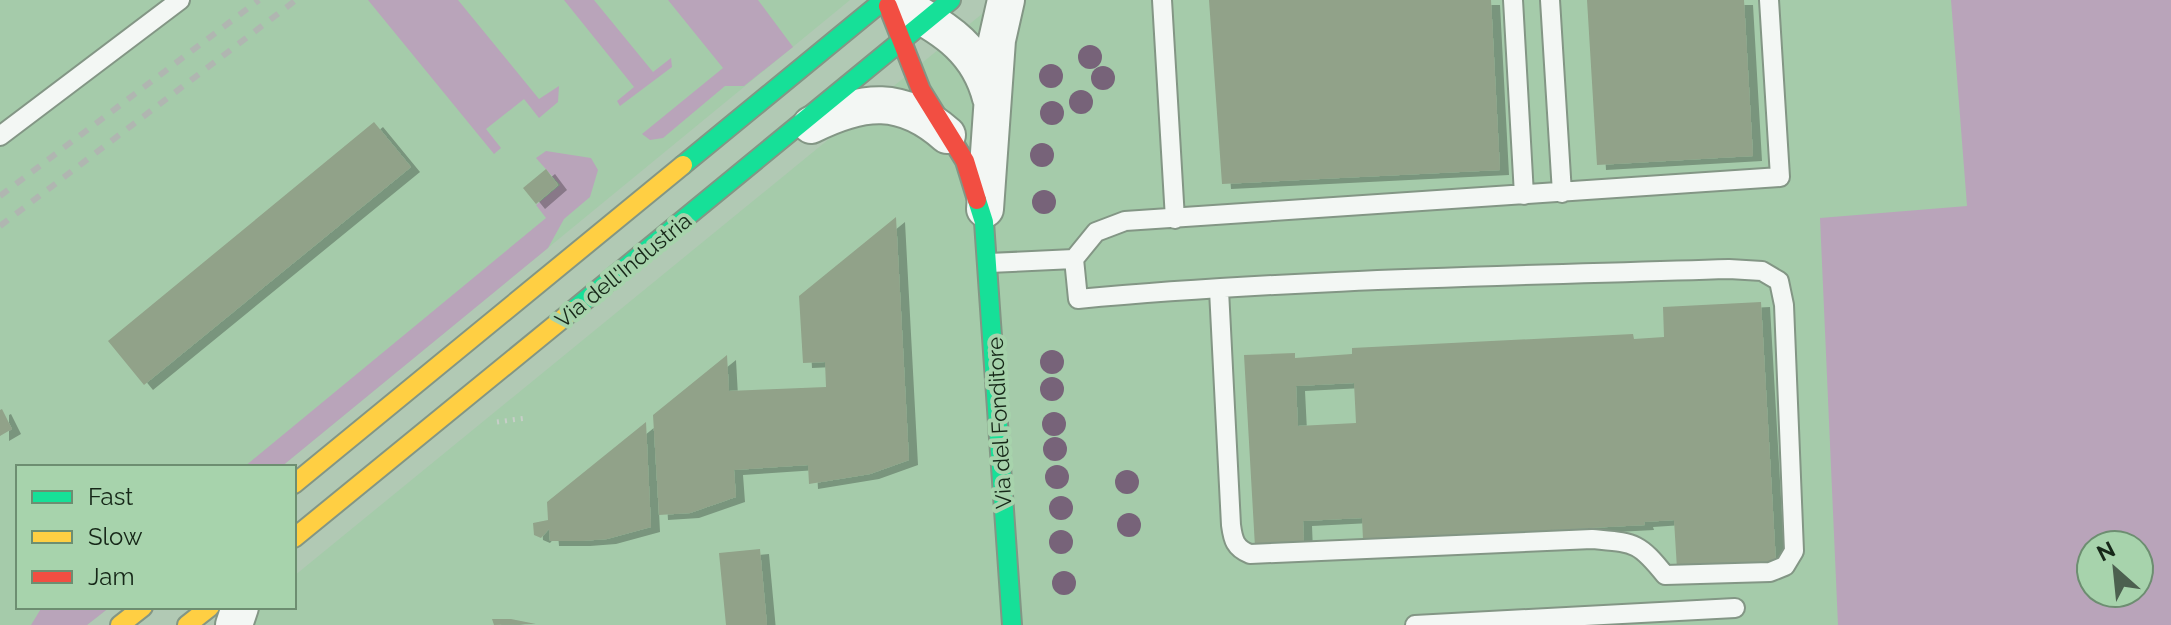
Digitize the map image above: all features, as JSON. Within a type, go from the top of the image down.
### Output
[{"type":"main road","name":"Via dell'Industria","points":[[296,482],[887,0]]},
{"type":"main road","name":"Via del Fonditore","points":[[887,0],[899,42],[921,90],[955,141],[974,183],[984,222],[1012,625]]},
{"type":"main road","name":"Via dell'Industria","points":[[296,536],[939,10]]},
{"type":"main road","points":[[120,625],[140,609]]},
{"type":"main road","points":[[187,625],[207,609]]},
{"type":"street","name":"Via del Fonditore","points":[[887,0],[939,10],[987,81],[992,103]]},
{"type":"street","name":"Via del Fonditore","points":[[984,222],[997,40],[1006,0]]},
{"type":"street","name":"Via del Fonditore","points":[[778,142],[854,108],[877,104],[915,112],[955,141]]},
{"type":"lane","points":[[0,136],[180,0]]},
{"type":"lane","points":[[1162,0],[1175,219]]},
{"type":"lane","points":[[1513,0],[1524,195]]},
{"type":"lane","points":[[1550,0],[1562,193]]},
{"type":"lane","points":[[1219,290],[1231,525],[1233,541],[1240,550],[1250,554],[1592,539],[1632,542],[1648,554],[1665,575],[1770,572],[1785,566],[1794,551],[1784,305],[1779,281],[1762,271],[1595,273],[1219,290],[1078,299],[1074,259],[1096,232],[1125,221],[1780,177],[1769,0]]},
{"type":"lane","points":[[989,263],[1074,259]]},
{"type":"lane","points":[[1415,625],[1544,622],[1735,608]]},
{"type":"shaded area","points":[[0,0],[850,0],[283,465],[16,465],[16,609],[107,609],[87,625],[0,625]]},
{"type":"shaded area","points":[[368,0],[458,0],[539,99],[559,86],[558,102],[539,118],[524,99],[486,129],[501,148],[494,154]]},
{"type":"shaded area","points":[[564,0],[594,0],[653,72],[671,58],[672,67],[620,106],[617,101],[634,87]]},
{"type":"shaded area","points":[[668,0],[758,0],[793,47],[744,86],[725,86],[663,138],[650,140],[642,134],[723,68]]},
{"type":"shaded area","points":[[999,0],[2171,0],[2171,625],[234,625],[254,609],[296,609],[296,574]]},
{"type":"shaded area","points":[[1951,0],[2171,0],[2171,625],[1838,625],[1820,218],[1967,206]]},
{"type":"shaded area","points":[[546,151],[591,158],[598,170],[590,197],[564,219],[548,248],[283,465],[246,465],[546,218],[536,205],[560,185],[536,158]]},
{"type":"shaded area","points":[[41,609],[107,609],[87,625],[31,625]]},
{"type":"building","points":[[1209,0],[1491,0],[1500,170],[1222,184]]},
{"type":"building","points":[[1587,0],[1744,0],[1753,156],[1597,165]]},
{"type":"building","points":[[374,122],[411,167],[144,385],[108,341]]},
{"type":"building","points":[[546,169],[558,185],[536,204],[523,188]]},
{"type":"building","points":[[896,217],[909,460],[870,474],[809,484],[808,465],[734,470],[736,497],[690,513],[659,515],[653,415],[727,355],[729,391],[826,387],[825,362],[803,363],[799,296]]},
{"type":"building","points":[[1761,302],[1776,563],[1677,569],[1674,520],[1644,522],[1645,525],[1363,540],[1362,518],[1303,521],[1304,546],[1255,547],[1244,355],[1295,353],[1295,358],[1352,354],[1352,348],[1633,334],[1634,339],[1664,337],[1663,307]],"holes":[[[1354,383],[1356,423],[1298,426],[1296,386]]]},
{"type":"building","points":[[0,410],[12,429],[0,436]]},
{"type":"building","points":[[646,422],[651,527],[607,539],[581,541],[550,541],[549,529],[541,538],[534,535],[533,523],[548,520],[547,502]]},
{"type":"building","points":[[760,549],[767,625],[726,625],[719,553]]},
{"type":"building","points":[[492,619],[511,619],[536,624],[494,625]]},
{"type":"railway","points":[[0,196],[259,0]]},
{"type":"railway","points":[[0,226],[296,0]]},
{"type":"traffic: fast","points":[[683,165],[884,0]]},
{"type":"traffic: fast","points":[[572,311],[951,0]]},
{"type":"traffic: fast","points":[[977,200],[984,222],[1012,625]]},
{"type":"traffic: slow","points":[[296,482],[683,165]]},
{"type":"traffic: slow","points":[[296,536],[572,311]]},
{"type":"traffic: slow","points":[[120,625],[140,609]]},
{"type":"traffic: slow","points":[[187,625],[207,609]]},
{"type":"traffic: jam","points":[[888,6],[921,90],[965,161],[977,200]]}]
